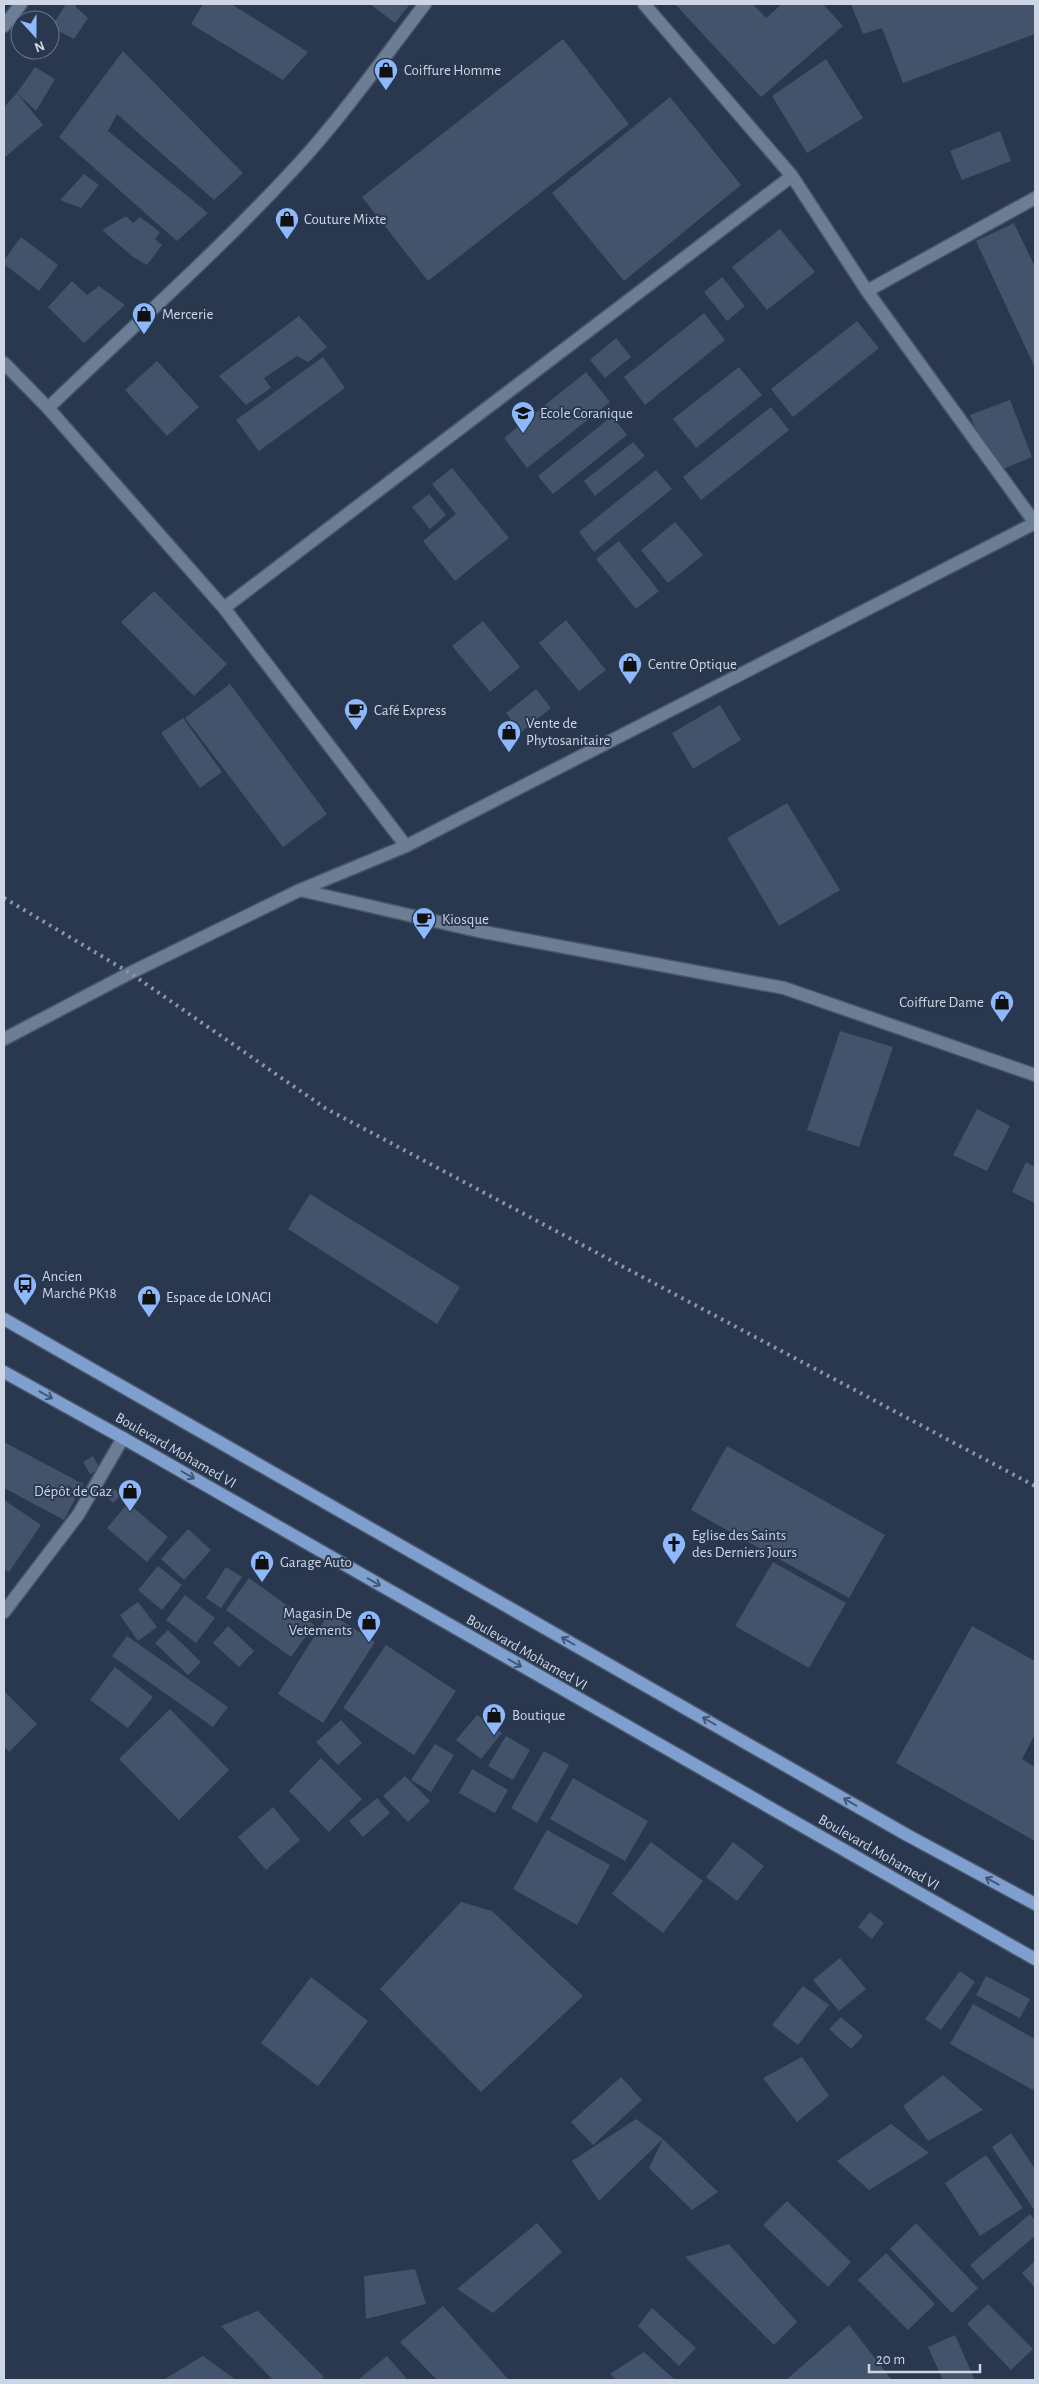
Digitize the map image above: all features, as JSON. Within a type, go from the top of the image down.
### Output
[{"type":"main road","name":"Boulevard Mohamed VI","points":[[4,1319],[907,1834],[1035,1904]]},
{"type":"main road","name":"Boulevard Mohamed VI","points":[[4,1372],[123,1438],[1035,1959]]},
{"type":"street","points":[[4,26],[21,4]]},
{"type":"street","points":[[48,408],[263,201],[346,108],[425,4]]},
{"type":"street","points":[[4,1040],[130,974],[300,890],[406,846],[1035,523],[867,291],[792,176],[644,4]]},
{"type":"street","points":[[224,608],[792,176]]},
{"type":"street","points":[[867,291],[1035,198]]},
{"type":"street","points":[[4,363],[48,408],[224,608],[406,846]]},
{"type":"street","points":[[300,890],[478,931],[784,988],[1035,1074]]},
{"type":"street","points":[[4,1612],[78,1515],[123,1438]]},
{"type":"building","points":[[66,4],[76,4],[75,6],[88,18],[74,39],[60,32],[60,13]]},
{"type":"building","points":[[203,4],[231,4],[308,52],[283,80],[191,24]]},
{"type":"building","points":[[370,4],[410,4],[395,23]]},
{"type":"building","points":[[675,4],[753,4],[766,18],[782,4],[823,4],[843,26],[761,97]]},
{"type":"building","points":[[851,4],[1035,4],[1035,34],[903,83],[882,28],[863,34]]},
{"type":"building","points":[[563,39],[629,124],[428,281],[362,197]]},
{"type":"building","points":[[123,51],[243,173],[214,200],[117,114],[108,131],[208,213],[177,241],[59,137]]},
{"type":"building","points":[[826,59],[863,118],[807,153],[772,96]]},
{"type":"building","points":[[35,67],[55,79],[36,111],[17,93]]},
{"type":"building","points":[[17,93],[43,125],[4,158],[4,107]]},
{"type":"building","points":[[670,97],[741,185],[624,281],[552,193]]},
{"type":"building","points":[[1000,131],[1011,161],[962,180],[950,151]]},
{"type":"building","points":[[84,174],[99,185],[81,208],[60,200]]},
{"type":"building","points":[[126,216],[133,223],[140,217],[160,232],[155,239],[162,245],[147,265],[133,257],[102,230]]},
{"type":"building","points":[[1014,223],[1035,267],[1035,368],[976,241]]},
{"type":"building","points":[[780,229],[815,272],[767,310],[732,267]]},
{"type":"building","points":[[21,237],[58,265],[39,291],[4,264],[4,260]]},
{"type":"building","points":[[722,277],[745,306],[727,321],[704,292]]},
{"type":"building","points":[[72,281],[87,295],[99,286],[125,305],[84,343],[48,307]]},
{"type":"building","points":[[704,313],[725,340],[645,405],[624,377]]},
{"type":"building","points":[[299,316],[327,347],[308,362],[297,356],[264,378],[271,388],[246,405],[219,376]]},
{"type":"building","points":[[857,321],[879,348],[793,417],[771,389]]},
{"type":"building","points":[[616,338],[631,357],[605,378],[590,360]]},
{"type":"building","points":[[323,357],[345,388],[259,451],[236,420]]},
{"type":"building","points":[[157,361],[199,407],[167,436],[125,390]]},
{"type":"building","points":[[739,367],[762,395],[696,448],[673,419]]},
{"type":"building","points":[[586,372],[610,402],[527,468],[504,438]]},
{"type":"building","points":[[1010,400],[1032,457],[993,473],[970,415]]},
{"type":"building","points":[[771,407],[789,430],[701,500],[683,477]]},
{"type":"building","points":[[612,416],[627,435],[553,494],[538,476]]},
{"type":"building","points":[[633,442],[645,456],[595,496],[584,481]]},
{"type":"building","points":[[452,468],[509,538],[455,581],[423,541],[456,514],[432,484]]},
{"type":"building","points":[[656,470],[672,489],[594,552],[579,532]]},
{"type":"building","points":[[429,494],[446,515],[430,529],[412,507]]},
{"type":"building","points":[[675,522],[703,555],[668,583],[641,550]]},
{"type":"building","points":[[619,541],[659,591],[636,609],[596,559]]},
{"type":"building","points":[[154,591],[227,664],[194,696],[121,622]]},
{"type":"building","points":[[566,620],[606,670],[579,691],[539,643]]},
{"type":"building","points":[[483,621],[520,667],[490,692],[452,646]]},
{"type":"building","points":[[230,684],[327,814],[283,847],[185,718]]},
{"type":"building","points":[[536,689],[551,708],[521,732],[506,713]]},
{"type":"building","points":[[720,705],[741,740],[693,769],[672,733]]},
{"type":"building","points":[[183,718],[222,772],[200,788],[161,733]]},
{"type":"building","points":[[787,803],[840,890],[779,926],[727,838]]},
{"type":"building","points":[[840,1031],[893,1047],[859,1147],[807,1130]]},
{"type":"building","points":[[977,1109],[1010,1126],[987,1171],[953,1155]]},
{"type":"building","points":[[1026,1162],[1035,1167],[1035,1203],[1012,1192]]},
{"type":"building","points":[[310,1194],[460,1287],[437,1324],[288,1229]]},
{"type":"building","points":[[4,1442],[83,1484],[64,1520],[4,1488]]},
{"type":"building","points":[[727,1446],[885,1535],[849,1598],[691,1510]]},
{"type":"building","points":[[93,1456],[100,1469],[90,1474],[83,1462]]},
{"type":"building","points":[[112,1487],[121,1495],[113,1503],[105,1494]]},
{"type":"building","points":[[4,1500],[41,1525],[9,1572],[4,1569]]},
{"type":"building","points":[[128,1503],[168,1537],[147,1562],[107,1528]]},
{"type":"building","points":[[188,1529],[211,1550],[184,1580],[161,1559]]},
{"type":"building","points":[[773,1562],[846,1603],[809,1668],[735,1626]]},
{"type":"building","points":[[158,1566],[182,1585],[162,1610],[138,1590]]},
{"type":"building","points":[[226,1567],[242,1577],[221,1608],[206,1598]]},
{"type":"building","points":[[249,1578],[314,1625],[291,1657],[226,1610]]},
{"type":"building","points":[[185,1595],[215,1618],[196,1643],[166,1620]]},
{"type":"building","points":[[138,1602],[157,1627],[138,1641],[120,1615]]},
{"type":"building","points":[[329,1613],[375,1642],[323,1723],[278,1694]]},
{"type":"building","points":[[228,1626],[254,1651],[239,1667],[213,1643]]},
{"type":"building","points":[[972,1626],[1035,1661],[1035,1734],[1022,1759],[1035,1767],[1035,1841],[896,1763]]},
{"type":"building","points":[[168,1630],[201,1662],[188,1675],[155,1643]]},
{"type":"building","points":[[127,1636],[228,1707],[213,1727],[112,1656]]},
{"type":"building","points":[[386,1645],[456,1691],[414,1755],[343,1708]]},
{"type":"building","points":[[115,1667],[153,1697],[128,1728],[90,1700]]},
{"type":"building","points":[[4,1691],[37,1724],[9,1752],[4,1746]]},
{"type":"building","points":[[170,1709],[229,1770],[179,1820],[119,1759]]},
{"type":"building","points":[[477,1715],[502,1733],[481,1759],[456,1740]]},
{"type":"building","points":[[341,1720],[362,1743],[338,1765],[316,1742]]},
{"type":"building","points":[[506,1736],[530,1750],[513,1780],[488,1766]]},
{"type":"building","points":[[435,1744],[454,1755],[431,1792],[411,1780]]},
{"type":"building","points":[[544,1751],[569,1765],[537,1823],[511,1808]]},
{"type":"building","points":[[321,1758],[362,1799],[329,1832],[289,1791]]},
{"type":"building","points":[[472,1769],[508,1790],[495,1813],[459,1793]]},
{"type":"building","points":[[405,1776],[430,1801],[408,1822],[383,1796]]},
{"type":"building","points":[[573,1778],[648,1821],[625,1861],[550,1819]]},
{"type":"building","points":[[377,1798],[390,1813],[363,1837],[349,1821]]},
{"type":"building","points":[[273,1807],[300,1840],[266,1870],[238,1837]]},
{"type":"building","points":[[547,1830],[610,1865],[577,1925],[513,1889]]},
{"type":"building","points":[[651,1842],[703,1881],[663,1933],[612,1894]]},
{"type":"building","points":[[733,1842],[764,1866],[737,1901],[706,1877]]},
{"type":"building","points":[[461,1902],[492,1911],[583,1996],[481,2092],[380,1989]]},
{"type":"building","points":[[870,1912],[884,1923],[872,1939],[858,1927]]},
{"type":"building","points":[[840,1958],[866,1989],[839,2011],[813,1980]]},
{"type":"building","points":[[960,1971],[975,1982],[941,2030],[925,2019]]},
{"type":"building","points":[[986,1976],[1030,1999],[1020,2018],[976,1995]]},
{"type":"building","points":[[311,1977],[368,2021],[318,2086],[261,2043]]},
{"type":"building","points":[[803,1986],[829,2005],[798,2045],[772,2025]]},
{"type":"building","points":[[973,2004],[1035,2039],[1035,2086],[1033,2090],[950,2044]]},
{"type":"building","points":[[841,2017],[863,2036],[851,2049],[829,2029]]},
{"type":"building","points":[[802,2057],[829,2096],[797,2122],[763,2078]]},
{"type":"building","points":[[943,2075],[983,2110],[928,2141],[903,2106]]},
{"type":"building","points":[[621,2077],[642,2100],[593,2145],[571,2122]]},
{"type":"building","points":[[636,2119],[663,2139],[599,2201],[572,2161]]},
{"type":"building","points":[[891,2124],[929,2153],[869,2190],[837,2161]]},
{"type":"building","points":[[1011,2133],[1035,2169],[1035,2211],[992,2147]]},
{"type":"building","points":[[663,2139],[718,2192],[692,2210],[649,2168]]},
{"type":"building","points":[[986,2155],[1023,2208],[980,2236],[945,2183]]},
{"type":"building","points":[[787,2201],[851,2262],[828,2287],[763,2225]]},
{"type":"building","points":[[1030,2214],[1035,2220],[1035,2236],[983,2280],[970,2265]]},
{"type":"building","points":[[537,2223],[562,2252],[493,2313],[457,2289]]},
{"type":"building","points":[[916,2223],[978,2288],[952,2313],[890,2249]]},
{"type":"building","points":[[729,2244],[797,2322],[774,2345],[685,2257]]},
{"type":"building","points":[[886,2253],[935,2304],[908,2330],[858,2280]]},
{"type":"building","points":[[1035,2261],[1035,2288],[1022,2273]]},
{"type":"building","points":[[415,2269],[426,2304],[366,2319],[364,2276]]},
{"type":"building","points":[[988,2304],[1033,2349],[1011,2370],[967,2324]]},
{"type":"building","points":[[443,2306],[509,2380],[437,2380],[400,2342]]},
{"type":"building","points":[[652,2308],[696,2348],[679,2366],[638,2326]]},
{"type":"building","points":[[258,2311],[324,2377],[320,2380],[273,2380],[221,2326]]},
{"type":"building","points":[[849,2325],[892,2380],[786,2380]]},
{"type":"building","points":[[955,2335],[975,2380],[943,2380],[928,2347]]},
{"type":"building","points":[[644,2352],[675,2380],[617,2380],[610,2374]]},
{"type":"building","points":[[203,2356],[236,2380],[163,2380]]},
{"type":"building","points":[[387,2356],[408,2380],[358,2380]]},
{"type":"railway","points":[[4,898],[130,973],[325,1108],[1035,1486]]},
{"type":"place","name":"Coiffure Homme","points":[[386,91]]},
{"type":"place","name":"Couture Mixte","points":[[287,240]]},
{"type":"place","name":"Mercerie","points":[[144,335]]},
{"type":"place","name":"Ecole Coranique","points":[[523,434]]},
{"type":"place","name":"Centre Optique","points":[[630,685]]},
{"type":"place","name":"Café Express","points":[[356,731]]},
{"type":"place","name":"Vente de Phytosanitaire","points":[[509,753]]},
{"type":"place","name":"Kiosque","points":[[424,940]]},
{"type":"place","name":"Coiffure Dame","points":[[1002,1023]]},
{"type":"place","name":"Ancien Marché PK18","points":[[25,1306]]},
{"type":"place","name":"Espace de LONACI","points":[[149,1318]]},
{"type":"place","name":"Dépôt de Gaz","points":[[130,1512]]},
{"type":"place","name":"Eglise des Saints des Derniers Jours","points":[[674,1565]]},
{"type":"place","name":"Garage Auto","points":[[262,1583]]},
{"type":"place","name":"Magasin De Vetements","points":[[369,1643]]},
{"type":"place","name":"Boutique","points":[[494,1736]]}]
